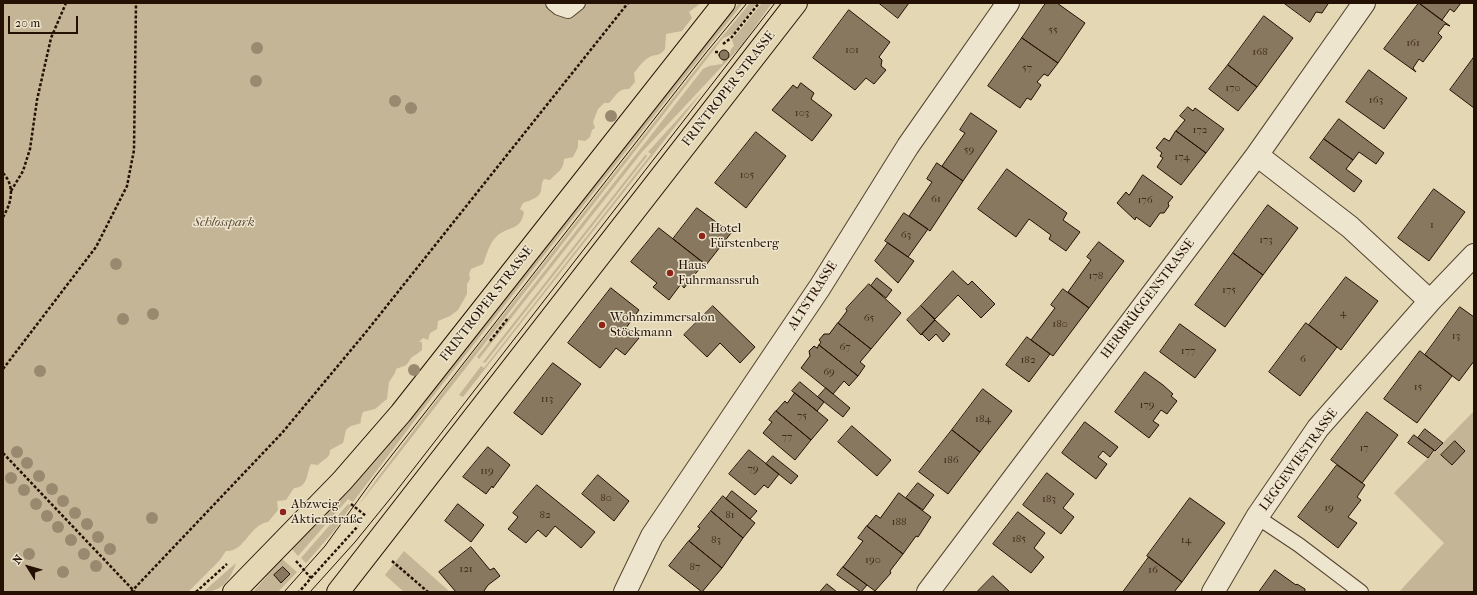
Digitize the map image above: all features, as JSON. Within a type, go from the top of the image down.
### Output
[{"type":"main road","name":"FRINTROPER STRASSE","points":[[234,592],[332,492],[401,413],[724,3]]},
{"type":"main road","name":"FRINTROPER STRASSE","points":[[338,592],[796,3]]},
{"type":"street","name":"ALTSTRASSE","points":[[625,592],[652,536],[820,287],[908,146],[1008,3]]},
{"type":"street","name":"HERBRÜGGENSTRASSE","points":[[928,592],[1257,155],[1364,3]]},
{"type":"street","points":[[1257,155],[1350,227],[1430,301]]},
{"type":"street","name":"LEGGEWIESTRASSE","points":[[1213,592],[1257,517],[1318,428],[1430,301],[1474,255]]},
{"type":"lane","points":[[553,3],[559,8],[568,10],[578,3]]},
{"type":"lane","points":[[1257,517],[1299,545],[1361,592]]},
{"type":"path","points":[[11,191],[23,172],[30,149],[37,100],[51,38],[66,3]]},
{"type":"path","points":[[3,369],[96,247],[114,216],[127,186],[134,150],[136,3]]},
{"type":"path","points":[[3,453],[133,591],[282,433],[366,332],[628,3]]},
{"type":"path","points":[[716,51],[731,38],[759,3]]},
{"type":"path","points":[[3,173],[11,184],[10,204],[3,217]]},
{"type":"path","points":[[311,578],[367,516],[348,502]]},
{"type":"path","points":[[295,561],[300,555]]},
{"type":"path","points":[[392,561],[428,592]]},
{"type":"green space","name":"Schlosspark","points":[[3,3],[701,3],[689,12],[692,18],[682,31],[666,34],[665,49],[660,54],[646,59],[642,63],[634,73],[635,82],[629,89],[620,91],[609,103],[604,103],[598,109],[593,122],[595,128],[592,130],[590,137],[585,141],[578,140],[578,147],[573,157],[564,159],[563,166],[560,171],[550,180],[544,179],[539,195],[523,203],[520,209],[524,212],[520,222],[494,239],[488,249],[483,264],[471,269],[469,274],[470,279],[467,284],[467,294],[458,310],[450,316],[438,321],[437,329],[430,333],[428,340],[423,338],[419,342],[422,342],[422,350],[411,358],[408,363],[396,369],[389,382],[387,399],[375,409],[363,412],[360,423],[349,427],[346,430],[343,443],[330,450],[328,457],[318,465],[311,464],[305,482],[299,487],[294,488],[286,500],[277,501],[278,510],[268,522],[256,528],[238,547],[226,551],[219,561],[188,592],[3,592]]},
{"type":"green space","points":[[739,3],[743,3],[437,391],[353,502],[348,499],[298,556],[292,549],[413,417]]},
{"type":"green space","points":[[750,3],[757,3],[733,34],[723,38],[358,506],[448,385],[706,56]]},
{"type":"green space","points":[[762,3],[772,3],[742,45],[642,152],[479,359],[477,357],[703,69],[709,66],[722,64],[723,61],[730,55],[731,49],[734,46],[732,40]]},
{"type":"green space","points":[[703,91],[463,397],[459,395],[481,366],[484,368],[651,154],[648,152]]},
{"type":"green space","points":[[646,154],[647,156],[485,363],[483,362]]},
{"type":"green space","points":[[1474,411],[1474,592],[1399,592],[1444,543],[1394,493]]},
{"type":"green space","points":[[348,504],[351,506],[334,531],[306,563],[301,558]]},
{"type":"green space","points":[[404,551],[450,592],[404,592],[385,575]]},
{"type":"green space","points":[[282,559],[297,572],[278,592],[253,592]]},
{"type":"green space","points":[[236,563],[231,575],[224,584],[215,590],[203,592]]},
{"type":"building","points":[[879,3],[909,3],[898,18]]},
{"type":"building","points":[[1046,3],[1057,3],[1085,23],[1058,63],[1022,38]]},
{"type":"building","points":[[1284,3],[1328,4],[1322,13],[1316,12],[1310,22]]},
{"type":"building","points":[[1419,3],[1450,26],[1445,24],[1438,33],[1442,37],[1423,62],[1419,59],[1413,68],[1416,72],[1384,49]]},
{"type":"building","points":[[1419,3],[1461,3],[1454,12],[1450,9],[1442,20]]},
{"type":"building","points":[[849,10],[890,42],[879,57],[882,60],[881,66],[886,70],[874,84],[866,78],[855,90],[813,58]]},
{"type":"building","points":[[1264,16],[1293,38],[1257,87],[1228,65]]},
{"type":"building","points":[[1022,38],[1058,63],[1048,76],[1044,74],[1037,82],[1041,85],[1031,100],[1027,98],[1020,108],[988,86]]},
{"type":"building","points":[[722,50],[726,50],[729,55],[726,60],[722,60],[719,57],[719,53]]},
{"type":"building","points":[[1474,57],[1474,108],[1450,90]]},
{"type":"building","points":[[1228,65],[1257,87],[1238,111],[1209,89]]},
{"type":"building","points":[[1369,70],[1407,98],[1384,129],[1346,102]]},
{"type":"building","points":[[801,83],[814,93],[811,99],[832,115],[812,141],[772,110],[793,85],[797,88]]},
{"type":"building","points":[[1188,107],[1193,111],[1195,108],[1224,129],[1206,153],[1176,131],[1185,120],[1180,116]]},
{"type":"building","points":[[971,113],[997,131],[963,181],[942,166],[965,133],[960,130]]},
{"type":"building","points":[[1339,119],[1384,153],[1376,164],[1359,152],[1353,160],[1324,139]]},
{"type":"building","points":[[1176,131],[1206,153],[1181,185],[1157,167],[1163,158],[1160,156],[1162,153],[1156,148],[1164,138],[1169,141]]},
{"type":"building","points":[[756,132],[786,156],[746,208],[715,183]]},
{"type":"building","points":[[1324,139],[1353,160],[1346,169],[1362,181],[1354,192],[1310,158]]},
{"type":"building","points":[[937,163],[963,181],[930,231],[909,216],[932,182],[927,179]]},
{"type":"building","points":[[1007,169],[1067,213],[1063,220],[1080,232],[1066,251],[1049,239],[1051,235],[1029,219],[1016,237],[978,209]]},
{"type":"building","points":[[1143,175],[1173,197],[1168,203],[1169,206],[1164,213],[1160,213],[1150,227],[1136,217],[1135,220],[1117,203],[1126,192],[1129,195]]},
{"type":"building","points":[[1434,189],[1465,212],[1429,261],[1398,238]]},
{"type":"building","points":[[1268,205],[1298,228],[1263,275],[1233,253]]},
{"type":"building","name":"Hotel Fürstenberg","points":[[697,208],[731,233],[706,265],[673,239]]},
{"type":"building","points":[[904,213],[928,229],[908,257],[885,241]]},
{"type":"building","name":"Haus Fuhrmanssruh","points":[[659,228],[704,263],[684,288],[681,284],[669,300],[653,287],[657,283],[631,262]]},
{"type":"building","points":[[1099,242],[1124,261],[1089,308],[1068,292],[1091,260],[1087,257]]},
{"type":"building","points":[[888,243],[914,261],[898,283],[875,261]]},
{"type":"building","points":[[1233,253],[1263,275],[1225,327],[1195,305]]},
{"type":"building","points":[[953,271],[968,285],[972,281],[995,304],[981,318],[958,295],[935,319],[921,306]]},
{"type":"building","points":[[1346,277],[1378,301],[1341,350],[1309,325]]},
{"type":"building","points":[[877,278],[892,290],[886,298],[871,286]]},
{"type":"building","points":[[869,284],[901,313],[871,349],[838,323],[847,311],[846,309]]},
{"type":"building","points":[[611,288],[639,310],[626,328],[639,338],[625,355],[616,348],[600,368],[568,343]]},
{"type":"building","points":[[1063,289],[1089,308],[1053,356],[1031,340],[1055,308],[1051,305]]},
{"type":"building","points":[[713,306],[755,347],[740,363],[720,343],[707,357],[684,335]]},
{"type":"building","points":[[921,306],[935,320],[921,335],[907,320]]},
{"type":"building","points":[[1460,307],[1474,317],[1474,361],[1459,381],[1425,355]]},
{"type":"building","points":[[935,320],[950,334],[943,342],[936,334],[929,341],[922,334]]},
{"type":"building","points":[[838,323],[871,349],[860,362],[865,366],[858,376],[819,345],[821,342],[819,340],[824,334],[829,334]]},
{"type":"building","points":[[1306,323],[1337,347],[1300,396],[1269,372]]},
{"type":"building","points":[[1180,324],[1216,350],[1195,378],[1160,352]]},
{"type":"building","points":[[1027,337],[1050,354],[1029,382],[1006,365]]},
{"type":"building","points":[[819,345],[858,376],[849,386],[844,381],[833,394],[801,368],[810,356],[809,351],[814,346],[817,348]]},
{"type":"building","points":[[1420,351],[1452,376],[1417,423],[1384,399]]},
{"type":"building","points":[[553,363],[581,384],[542,435],[514,413]]},
{"type":"building","points":[[1145,372],[1173,394],[1171,396],[1177,401],[1167,414],[1161,410],[1153,421],[1159,425],[1149,438],[1115,412]]},
{"type":"building","points":[[800,382],[824,402],[817,411],[792,391]]},
{"type":"building","points":[[826,388],[850,408],[843,417],[818,397]]},
{"type":"building","points":[[983,389],[1012,411],[980,452],[952,430]]},
{"type":"building","points":[[795,393],[828,420],[811,440],[776,411],[785,401],[787,403]]},
{"type":"building","points":[[776,411],[811,440],[795,460],[763,433],[772,422],[769,420]]},
{"type":"building","points":[[1367,412],[1398,435],[1362,483],[1331,460]]},
{"type":"building","points":[[1085,422],[1118,447],[1110,457],[1103,451],[1098,457],[1107,464],[1096,479],[1062,453]]},
{"type":"building","points":[[852,426],[891,460],[877,476],[838,442]]},
{"type":"building","points":[[1425,429],[1443,443],[1435,451],[1418,438]]},
{"type":"building","points":[[952,430],[980,452],[948,494],[919,472]]},
{"type":"building","points":[[1414,435],[1434,450],[1428,458],[1408,443]]},
{"type":"building","points":[[1455,441],[1465,451],[1452,465],[1441,455]]},
{"type":"building","points":[[488,447],[510,465],[493,488],[492,486],[486,494],[463,477]]},
{"type":"building","points":[[749,450],[779,474],[768,488],[764,485],[755,495],[729,474]]},
{"type":"building","points":[[773,456],[798,476],[791,484],[766,464]]},
{"type":"building","points":[[1337,465],[1365,485],[1357,497],[1361,500],[1348,517],[1357,523],[1338,548],[1298,517]]},
{"type":"building","points":[[1047,473],[1074,494],[1063,508],[1074,517],[1061,534],[1023,505]]},
{"type":"building","points":[[598,475],[629,501],[614,521],[582,494]]},
{"type":"building","points":[[918,483],[934,495],[923,510],[906,498]]},
{"type":"building","points":[[537,485],[595,532],[581,548],[555,526],[546,537],[538,530],[526,543],[508,529],[518,517],[513,513]]},
{"type":"building","points":[[732,491],[757,511],[750,519],[726,499]]},
{"type":"building","points":[[899,493],[931,517],[918,537],[916,536],[903,554],[867,526],[876,515],[880,518]]},
{"type":"building","points":[[723,496],[755,523],[743,538],[711,511]]},
{"type":"building","points":[[1190,498],[1225,523],[1182,582],[1147,556]]},
{"type":"building","points":[[458,504],[484,525],[471,542],[445,521]]},
{"type":"building","points":[[711,511],[743,538],[722,568],[689,541]]},
{"type":"building","points":[[1018,512],[1045,533],[1034,548],[1044,557],[1031,573],[993,544]]},
{"type":"building","points":[[867,526],[903,554],[890,571],[891,573],[875,591],[843,567],[863,541],[858,538]]},
{"type":"building","points":[[689,541],[722,568],[702,592],[669,566]]},
{"type":"building","points":[[471,547],[490,570],[494,568],[500,576],[488,585],[484,591],[485,592],[456,592],[439,572]]},
{"type":"building","points":[[1149,557],[1182,582],[1174,592],[1123,592]]},
{"type":"building","points":[[283,567],[290,574],[281,583],[274,575]]},
{"type":"building","points":[[843,567],[867,585],[861,592],[837,575]]},
{"type":"building","points":[[1275,570],[1296,585],[1297,584],[1305,589],[1305,592],[1259,592]]},
{"type":"building","points":[[993,576],[1010,592],[977,592]]},
{"type":"building","points":[[827,584],[837,592],[820,592]]},
{"type":"tram line","points":[[284,592],[325,546],[374,478],[705,54],[747,3]]},
{"type":"tram line","points":[[310,592],[355,542],[394,494],[775,3]]},
{"type":"place","name":"Hotel Fürstenberg","points":[[702,236]]},
{"type":"place","name":"Haus Fuhrmanssruh","points":[[670,273]]},
{"type":"place","name":"Wohnzimmersalon Stöckmann","points":[[602,325]]},
{"type":"place","name":"Abzweig Aktienstraße","points":[[283,512]]}]
